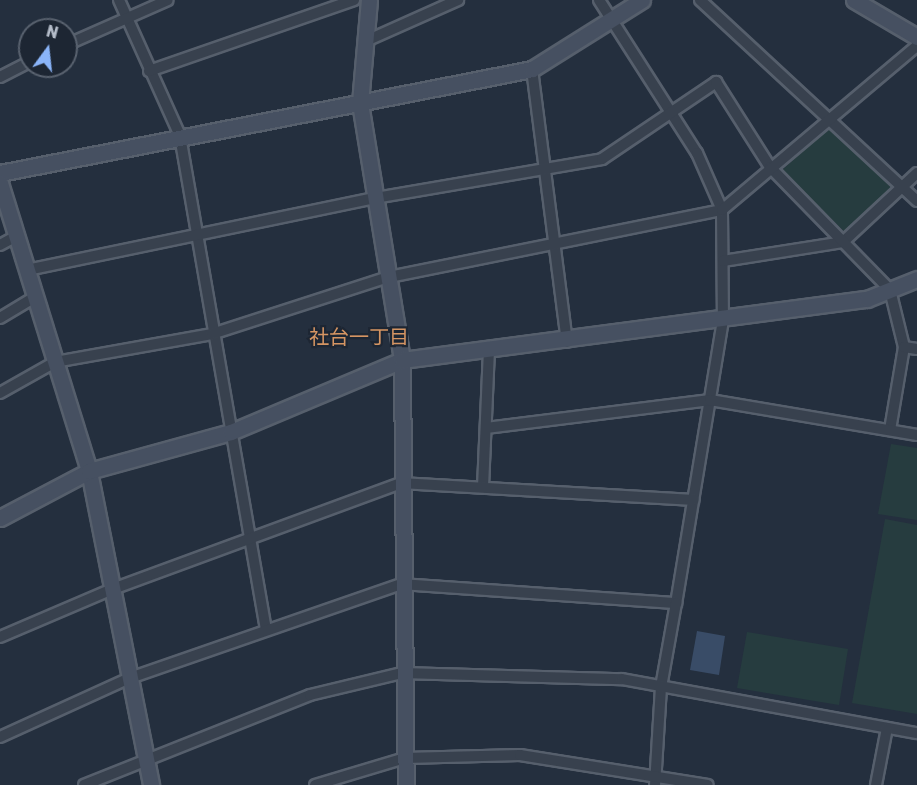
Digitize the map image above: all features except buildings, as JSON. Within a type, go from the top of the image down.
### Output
[{"type":"street","points":[[119,0],[180,136],[212,334],[266,630]]},
{"type":"street","points":[[78,39],[126,16],[168,0]]},
{"type":"street","points":[[149,71],[354,0]]},
{"type":"street","points":[[369,0],[360,103],[402,360],[402,673],[406,785]]},
{"type":"street","points":[[366,41],[458,0]]},
{"type":"street","points":[[599,0],[696,153],[722,210],[723,320],[661,687],[655,781]]},
{"type":"street","points":[[0,173],[532,69],[612,22],[642,0]]},
{"type":"street","points":[[700,0],[917,201]]},
{"type":"street","points":[[854,0],[917,37]]},
{"type":"street","points":[[0,393],[55,362],[212,334],[389,276],[554,246],[722,210],[770,167],[832,121],[917,46]]},
{"type":"street","points":[[0,77],[18,68]]},
{"type":"street","points":[[532,69],[547,169],[554,246],[567,342]]},
{"type":"street","points":[[27,270],[197,237],[375,198],[602,159],[669,110],[716,82],[770,167],[890,290],[904,347],[890,430]]},
{"type":"street","points":[[723,261],[843,242],[899,184],[917,173]]},
{"type":"street","points":[[0,183],[89,471],[127,679],[151,785]]},
{"type":"street","points":[[0,245],[16,236]]},
{"type":"street","points":[[0,518],[89,471],[231,432],[402,360],[567,342],[867,299],[917,279]]},
{"type":"street","points":[[0,318],[35,297]]},
{"type":"street","points":[[904,347],[917,349]]},
{"type":"street","points":[[483,487],[489,350]]},
{"type":"street","points":[[486,428],[710,400],[917,435]]},
{"type":"street","points":[[0,637],[110,590],[401,483],[694,500]]},
{"type":"street","points":[[0,737],[127,679],[402,584],[676,603]]},
{"type":"street","points":[[84,785],[310,695],[402,673],[622,679],[917,733]]},
{"type":"street","points":[[876,785],[887,728]]},
{"type":"street","points":[[315,785],[405,758],[520,754],[655,781],[708,785]]},
{"type":"green space","points":[[831,126],[894,187],[847,234],[781,171]]},
{"type":"green space","points":[[891,444],[917,448],[917,520],[878,514]]},
{"type":"green space","points":[[885,519],[917,525],[917,714],[852,703]]},
{"type":"green space","points":[[747,632],[848,649],[839,705],[737,688]]},
{"type":"water","points":[[697,631],[725,636],[719,675],[690,670]]},
{"type":"district","name":"社台一丁目","points":[[359,337]]}]
